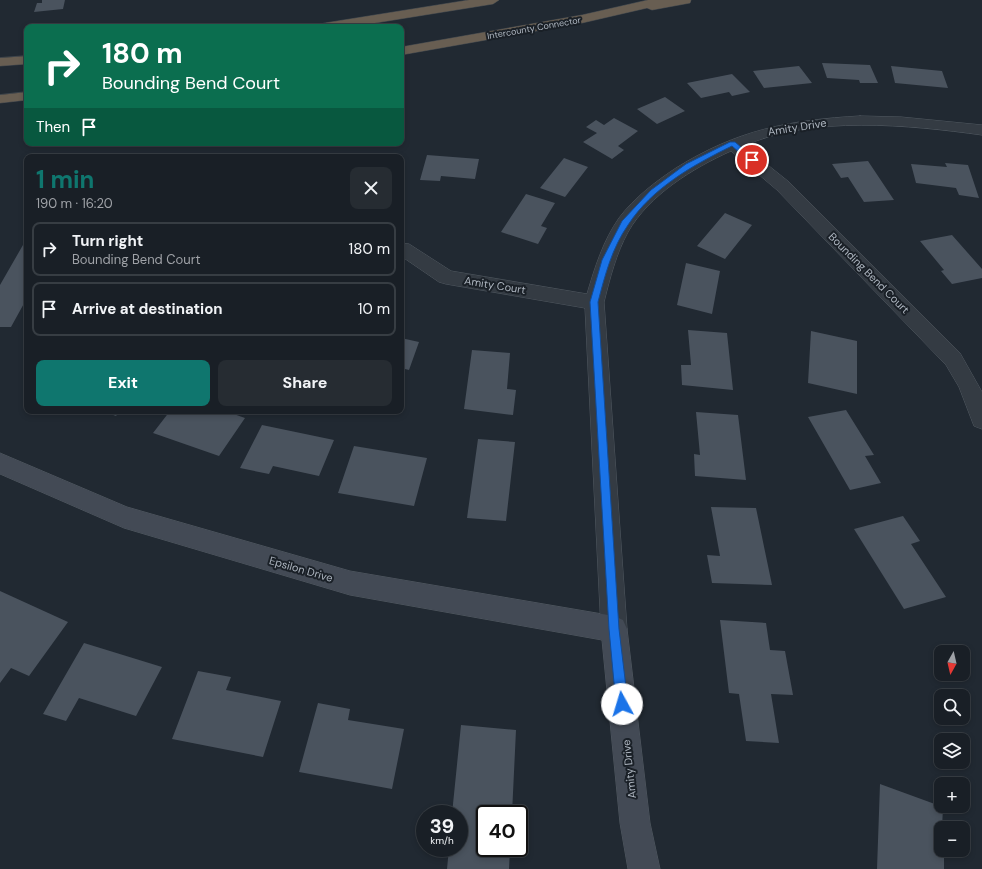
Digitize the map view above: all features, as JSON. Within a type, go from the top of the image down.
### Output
[{"type":"highway","points":[[344,24],[493,0]]},
{"type":"highway","name":"Intercounty Connector","points":[[404,50],[582,19],[665,0]]},
{"type":"highway","points":[[582,19],[685,0]]},
{"type":"highway","points":[[0,62],[24,60]]},
{"type":"highway","points":[[0,99],[24,96]]},
{"type":"street","name":"Amity Drive","points":[[644,869],[635,824],[614,629],[594,302],[606,260],[625,223],[653,192],[688,165],[732,144],[764,132],[808,123],[863,120],[914,122],[982,130]]},
{"type":"street","name":"Bounding Bend Court","points":[[732,144],[783,186],[953,359],[969,385],[982,420]]},
{"type":"street","name":"Amity Court","points":[[404,250],[446,277],[594,302]]},
{"type":"street","name":"Epsilon Drive","points":[[0,463],[124,517],[350,583],[614,629]]},
{"type":"building","points":[[42,0],[65,0],[63,9],[34,12],[37,3],[42,3]]},
{"type":"building","points":[[822,63],[870,65],[878,83],[860,83],[859,80],[827,78]]},
{"type":"building","points":[[799,66],[812,83],[764,88],[753,71]]},
{"type":"building","points":[[891,66],[942,71],[948,88],[895,83]]},
{"type":"building","points":[[732,74],[750,92],[732,96],[729,92],[701,98],[687,83]]},
{"type":"building","points":[[665,97],[685,111],[657,124],[637,109]]},
{"type":"building","points":[[614,118],[638,131],[618,146],[624,150],[612,159],[583,142],[597,133],[586,127],[596,120],[604,125]]},
{"type":"building","points":[[427,155],[479,159],[475,179],[441,176],[440,181],[420,180]]},
{"type":"building","points":[[564,158],[588,167],[565,197],[540,188]]},
{"type":"building","points":[[868,161],[894,200],[864,202],[848,177],[841,178],[832,164]]},
{"type":"building","points":[[945,163],[968,165],[979,198],[959,195],[956,188],[916,183],[911,164],[947,167]]},
{"type":"building","points":[[526,194],[555,203],[541,226],[547,228],[538,244],[501,232]]},
{"type":"building","points":[[725,213],[752,225],[725,259],[697,246]]},
{"type":"building","points":[[952,235],[982,269],[982,278],[952,284],[941,271],[944,270],[920,241]]},
{"type":"building","points":[[24,243],[24,303],[11,327],[0,327],[0,285]]},
{"type":"building","points":[[686,263],[720,271],[712,314],[677,305]]},
{"type":"building","points":[[688,330],[727,333],[733,390],[682,385],[681,365],[691,365]]},
{"type":"building","points":[[811,331],[857,341],[857,394],[808,383]]},
{"type":"building","points":[[404,339],[419,342],[409,370],[404,369]]},
{"type":"building","points":[[472,350],[510,353],[507,389],[516,390],[513,415],[464,409]]},
{"type":"building","points":[[846,410],[874,455],[865,456],[881,483],[850,490],[808,417]]},
{"type":"building","points":[[696,412],[738,415],[746,480],[695,476],[694,454],[700,455]]},
{"type":"building","points":[[168,414],[234,414],[245,418],[219,456],[153,433]]},
{"type":"building","points":[[262,425],[334,440],[319,476],[273,466],[269,474],[240,468]]},
{"type":"building","points":[[478,439],[515,442],[506,521],[467,518]]},
{"type":"building","points":[[354,446],[427,458],[414,506],[338,493]]},
{"type":"building","points":[[711,507],[756,508],[772,585],[712,583],[707,555],[720,556]]},
{"type":"building","points":[[903,516],[920,541],[911,544],[946,597],[904,609],[854,529]]},
{"type":"building","points":[[0,591],[68,622],[29,676],[11,668],[0,683]]},
{"type":"building","points":[[720,620],[766,623],[770,650],[785,651],[793,695],[771,694],[779,743],[746,741],[739,694],[729,693]]},
{"type":"building","points":[[84,643],[162,667],[136,716],[79,698],[66,721],[43,714]]},
{"type":"building","points":[[198,671],[231,677],[226,690],[281,701],[263,757],[172,739]]},
{"type":"building","points":[[318,703],[350,709],[348,720],[404,729],[392,789],[299,772]]},
{"type":"building","points":[[461,725],[516,730],[512,805],[476,805],[476,857],[510,857],[509,869],[447,869],[448,857],[468,857],[468,805],[453,805]]},
{"type":"building","points":[[880,784],[934,804],[934,813],[943,813],[942,821],[934,821],[934,857],[944,857],[944,869],[877,869]]},
{"type":"route","points":[[622,704],[614,629],[595,344],[594,302],[606,260],[625,223],[653,192],[688,165],[732,144],[752,160]]}]
